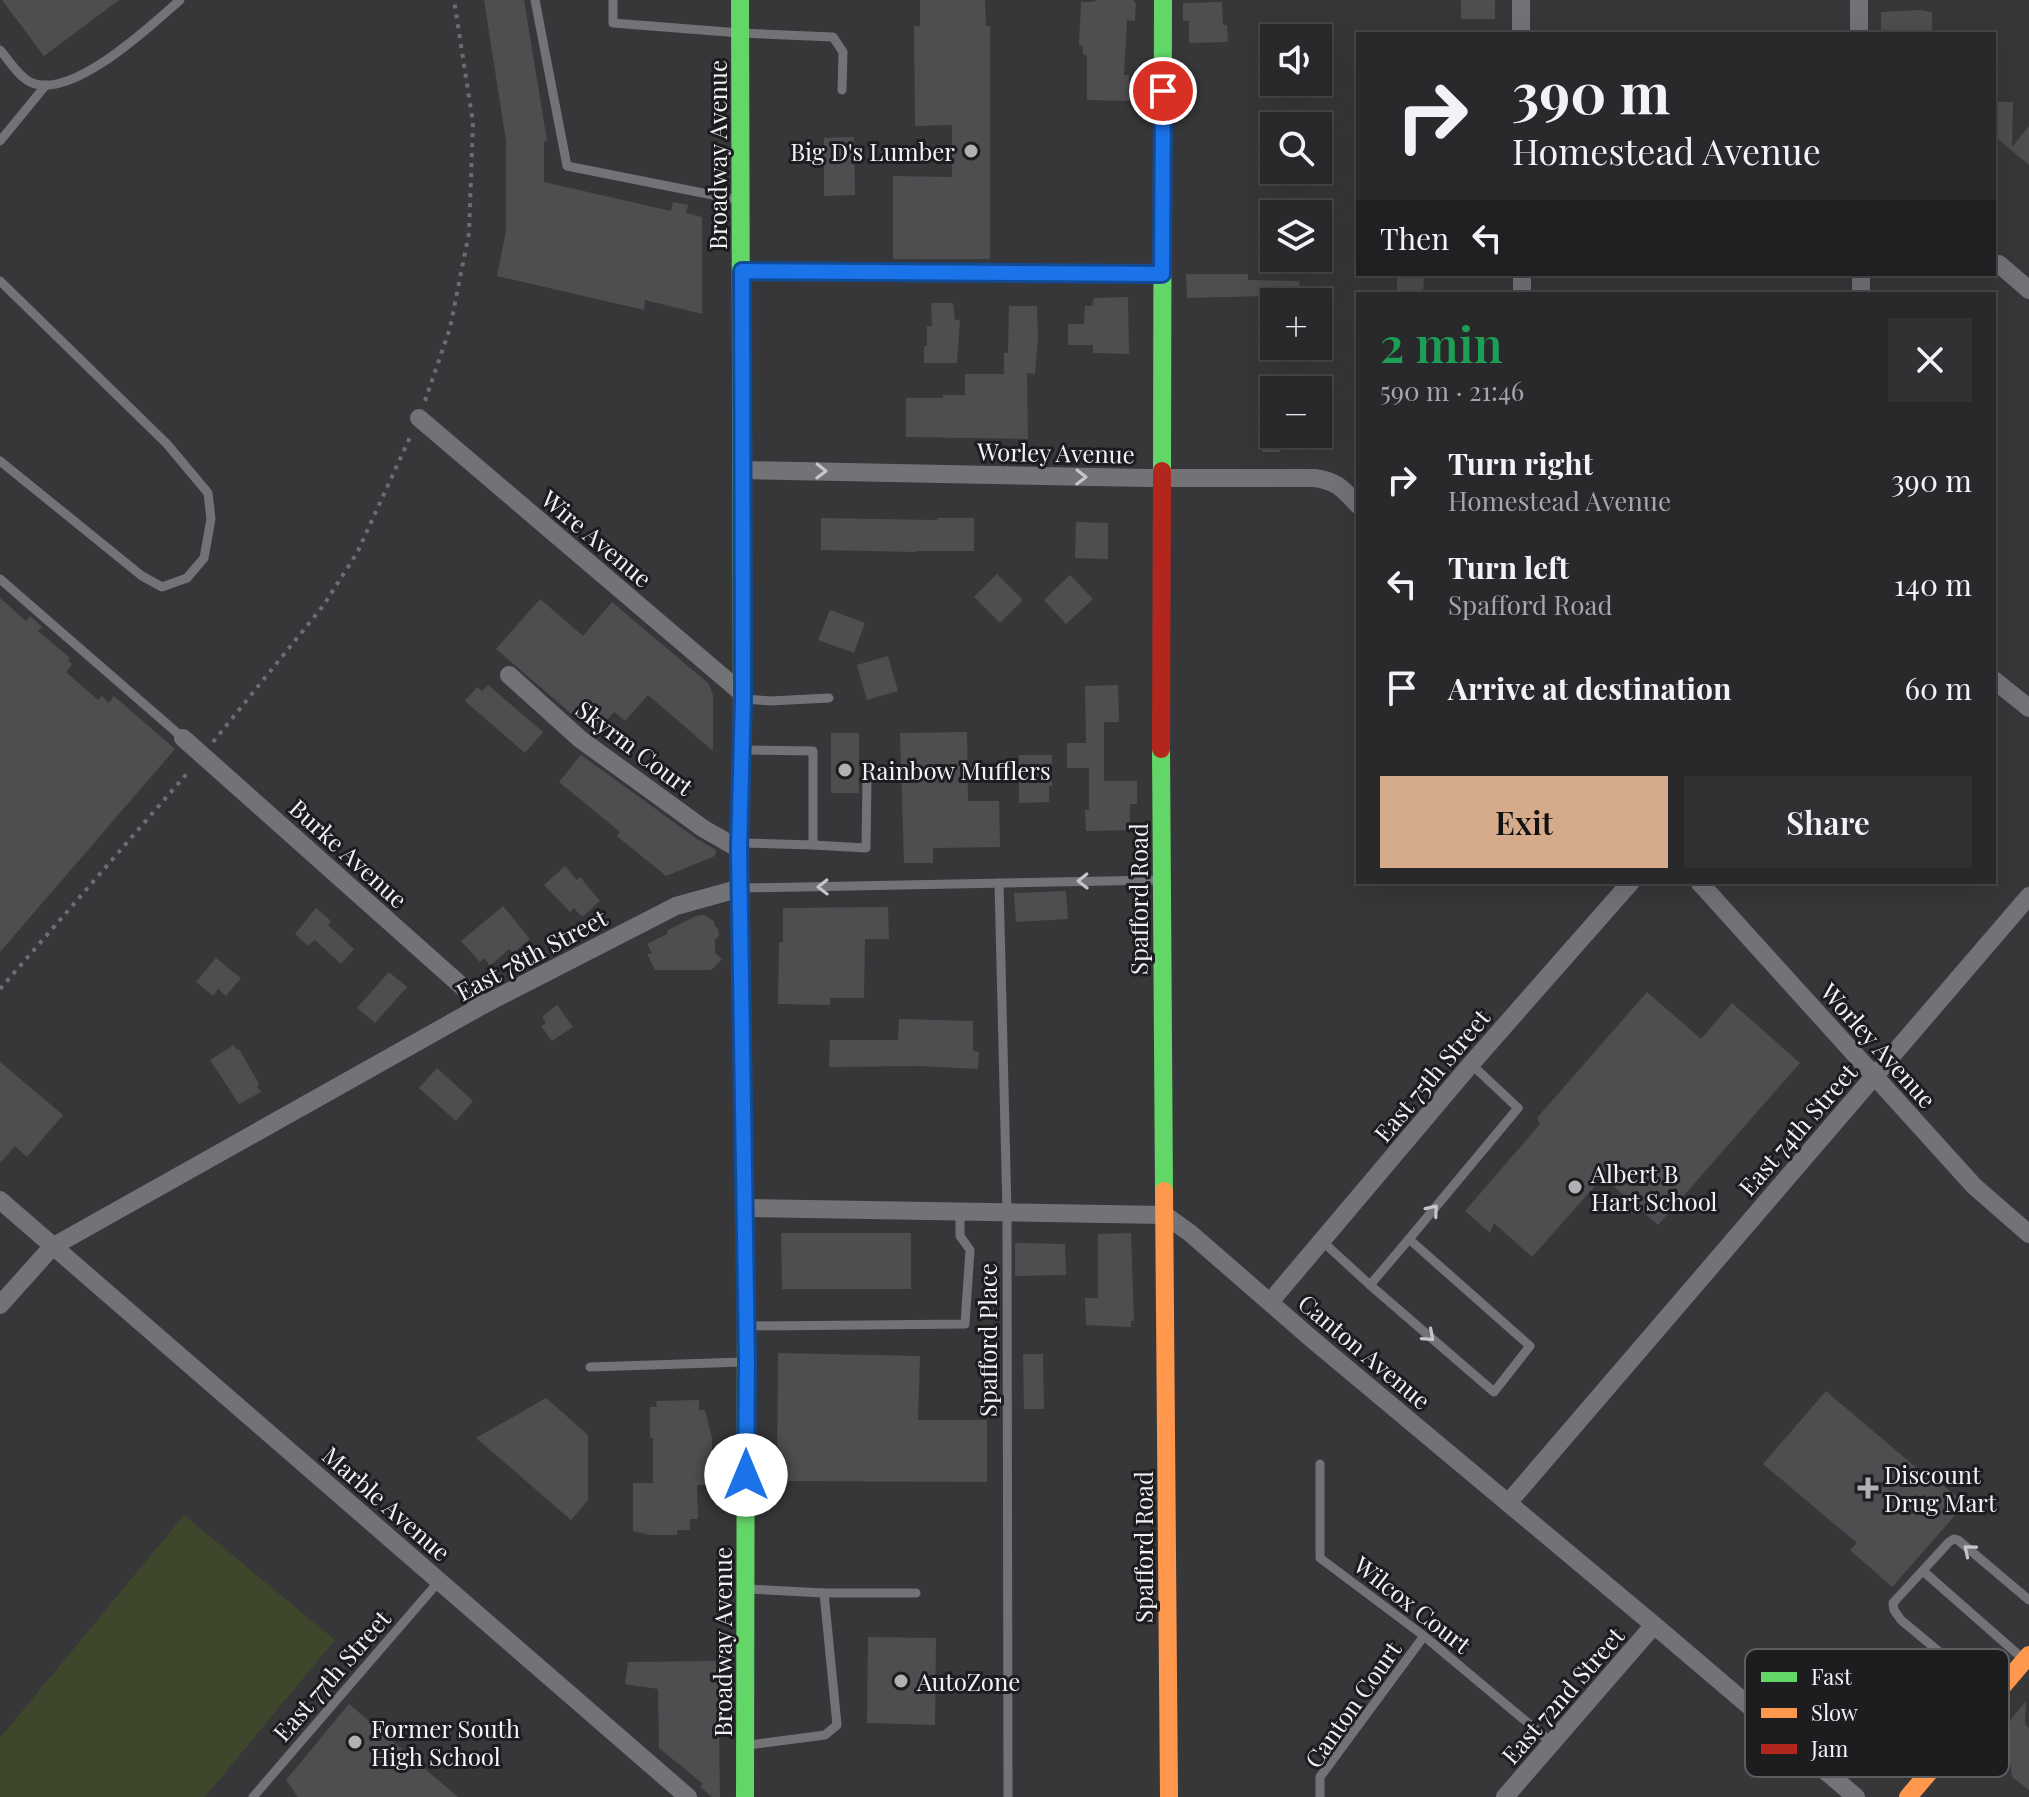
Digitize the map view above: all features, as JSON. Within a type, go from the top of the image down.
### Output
[{"type":"main road","name":"Broadway Avenue","points":[[740,0],[743,697],[739,846],[747,1362],[745,1797]]},
{"type":"main road","name":"Spafford Road","points":[[1163,0],[1161,880],[1169,1797]]},
{"type":"main road","points":[[2009,1681],[2025,1664]]},
{"type":"main road","points":[[1908,1797],[1925,1777]]},
{"type":"street","points":[[1521,0],[1521,32]]},
{"type":"street","points":[[1859,0],[1859,32]]},
{"type":"street","points":[[1996,264],[2029,290]]},
{"type":"street","points":[[742,271],[1162,274]]},
{"type":"street","name":"Wire Avenue","points":[[419,418],[743,697]]},
{"type":"street","name":"Worley Avenue","points":[[743,470],[1315,478],[1330,480],[1343,488],[1356,503]]},
{"type":"street","name":"Skyrm Court","points":[[509,675],[580,739],[704,829],[739,846]]},
{"type":"street","points":[[1996,682],[2029,708]]},
{"type":"street","name":"Burke Avenue","points":[[183,738],[483,1005]]},
{"type":"street","name":"East 75th Street","points":[[1270,1302],[1471,1064],[1629,884]]},
{"type":"street","name":"Worley Avenue","points":[[1701,884],[1974,1186],[2029,1234]]},
{"type":"street","name":"East 78th Street","points":[[0,1305],[52,1247],[483,1005],[676,906],[741,888]]},
{"type":"street","name":"East 74th Street","points":[[1508,1503],[2029,896]]},
{"type":"street","name":"Marble Avenue","points":[[0,1200],[688,1797]]},
{"type":"street","points":[[745,1208],[1165,1215]]},
{"type":"street","name":"Canton Avenue","points":[[1165,1215],[1745,1702]]},
{"type":"street","name":"East 72nd Street","points":[[1505,1797],[1654,1625]]},
{"type":"street","name":"Canton Avenue","points":[[1833,1777],[1856,1797]]},
{"type":"lane","points":[[0,50],[28,81],[46,85],[92,70],[127,46],[180,0]]},
{"type":"lane","points":[[535,0],[567,166],[741,200]]},
{"type":"lane","points":[[613,0],[613,23],[833,37],[843,52],[842,90]]},
{"type":"lane","points":[[0,141],[46,85]]},
{"type":"lane","points":[[0,281],[167,444],[208,493],[211,519],[204,558],[187,578],[162,587],[142,576],[0,461]]},
{"type":"lane","points":[[0,579],[183,738]]},
{"type":"lane","points":[[743,697],[770,701],[829,698]]},
{"type":"lane","points":[[742,750],[813,751],[813,845]]},
{"type":"lane","points":[[739,846],[866,848],[867,778]]},
{"type":"lane","name":"East 78th Street","points":[[741,888],[1161,880]]},
{"type":"lane","name":"Spafford Place","points":[[999,883],[1007,1211],[1008,1797]]},
{"type":"lane","points":[[1370,1285],[1518,1108],[1471,1064]]},
{"type":"lane","points":[[746,1326],[965,1324],[970,1250],[960,1236],[960,1211]]},
{"type":"lane","points":[[1322,1241],[1494,1392],[1530,1346],[1409,1239]]},
{"type":"lane","points":[[590,1367],[747,1362]]},
{"type":"lane","name":"Wilcox Court","points":[[1320,1464],[1320,1558],[1424,1636],[1552,1743]]},
{"type":"lane","points":[[1936,1649],[1901,1620],[1893,1603],[1954,1539],[2029,1600]]},
{"type":"lane","points":[[1923,1571],[2009,1649]]},
{"type":"lane","name":"East 77th Street","points":[[253,1797],[440,1580]]},
{"type":"lane","points":[[746,1589],[916,1593]]},
{"type":"lane","points":[[746,1745],[825,1735],[837,1725],[824,1593]]},
{"type":"lane","name":"Canton Court","points":[[1320,1797],[1320,1777],[1424,1636]]},
{"type":"lane","points":[[2009,1649],[2025,1664]]},
{"type":"path","points":[[211,745],[323,606],[357,553],[419,418],[450,328],[469,233],[473,123],[454,0]]},
{"type":"path","points":[[0,989],[196,762]]},
{"type":"green space","points":[[184,1515],[335,1640],[205,1797],[0,1797],[0,1738]]},
{"type":"building","points":[[2,0],[119,0],[44,56]]},
{"type":"building","points":[[484,0],[524,0],[547,141],[544,141],[544,182],[671,211],[673,202],[688,205],[686,213],[702,217],[702,314],[645,300],[644,310],[497,276],[506,231],[506,141]]},
{"type":"building","name":"Big D's Lumber","points":[[920,0],[985,0],[986,26],[990,26],[990,259],[893,259],[893,176],[952,177],[952,125],[915,126],[914,26],[920,26]]},
{"type":"building","points":[[1134,0],[1136,3],[1135,21],[1127,20],[1124,75],[1129,75],[1129,101],[1087,100],[1087,57],[1083,54],[1083,46],[1079,45],[1081,2]]},
{"type":"building","points":[[1461,0],[1495,0],[1495,19],[1461,19]]},
{"type":"building","points":[[1222,2],[1223,25],[1227,25],[1228,42],[1189,43],[1189,21],[1183,21],[1183,3]]},
{"type":"building","points":[[1881,12],[1932,12],[1932,30],[1881,31]]},
{"type":"building","points":[[1996,102],[2013,102],[2012,147],[2029,126],[2029,165],[1996,138]]},
{"type":"building","points":[[854,137],[855,195],[824,196],[824,138]]},
{"type":"building","points":[[1186,274],[1248,274],[1248,280],[1299,281],[1300,288],[1260,288],[1260,296],[1187,298]]},
{"type":"building","points":[[1397,276],[1424,276],[1423,292],[1397,292]]},
{"type":"building","points":[[1128,297],[1129,354],[1093,353],[1093,345],[1068,345],[1068,324],[1084,324],[1085,306],[1092,306],[1094,298]]},
{"type":"building","points":[[931,303],[953,303],[955,320],[960,320],[957,363],[924,363],[927,326],[932,326]]},
{"type":"building","points":[[1009,306],[1037,306],[1035,374],[1027,373],[1028,439],[906,437],[906,398],[965,395],[965,374],[1004,374],[1004,353],[1008,353]]},
{"type":"building","points":[[1262,448],[1280,448],[1280,452],[1262,452]]},
{"type":"building","points":[[821,518],[974,518],[974,551],[821,550]]},
{"type":"building","points":[[1076,522],[1108,523],[1108,559],[1075,558]]},
{"type":"building","points":[[997,574],[1023,600],[1000,623],[974,597]]},
{"type":"building","points":[[1070,575],[1093,599],[1066,624],[1044,600]]},
{"type":"building","points":[[0,598],[26,621],[30,616],[42,627],[38,631],[70,658],[68,660],[72,664],[66,672],[98,700],[102,696],[109,703],[114,696],[175,749],[0,952]]},
{"type":"building","points":[[540,599],[583,636],[612,602],[709,684],[713,695],[713,751],[648,695],[625,721],[614,712],[595,734],[496,649]]},
{"type":"building","points":[[830,610],[865,623],[854,653],[818,640]]},
{"type":"building","points":[[888,656],[898,691],[867,700],[857,665]]},
{"type":"building","points":[[488,685],[543,732],[525,753],[465,701],[477,687],[482,691]]},
{"type":"building","points":[[1118,685],[1119,722],[1104,722],[1104,781],[1137,781],[1137,804],[1130,804],[1130,830],[1086,831],[1089,768],[1067,768],[1067,743],[1086,743],[1085,686]]},
{"type":"building","points":[[967,732],[968,801],[999,801],[1000,847],[933,848],[933,863],[904,863],[900,733]]},
{"type":"building","name":"Rainbow Mufflers","points":[[831,733],[859,733],[859,793],[831,793]]},
{"type":"building","points":[[581,755],[716,850],[715,856],[666,876],[617,836],[620,832],[559,782]]},
{"type":"building","points":[[1019,755],[1052,755],[1049,802],[1019,803]]},
{"type":"building","points":[[565,866],[577,880],[580,877],[600,901],[582,917],[574,908],[570,912],[544,885]]},
{"type":"building","points":[[1066,891],[1068,919],[1016,922],[1014,893]]},
{"type":"building","points":[[503,906],[530,939],[513,953],[509,949],[490,966],[484,958],[480,962],[461,941]]},
{"type":"building","points":[[888,907],[889,939],[865,939],[864,998],[830,998],[830,1005],[778,1004],[783,908]]},
{"type":"building","points":[[316,908],[331,921],[328,925],[354,949],[341,964],[315,940],[308,946],[295,934]]},
{"type":"building","points":[[704,915],[714,921],[718,929],[715,953],[722,959],[711,970],[655,970],[647,954],[652,953],[647,944],[667,934],[668,930]]},
{"type":"building","points":[[216,958],[241,978],[226,996],[218,989],[213,996],[196,982]]},
{"type":"building","points":[[389,972],[407,987],[375,1023],[357,1008]]},
{"type":"building","points":[[1647,992],[1701,1039],[1732,1003],[1800,1063],[1658,1225],[1603,1177],[1532,1257],[1494,1223],[1490,1233],[1465,1211],[1540,1124],[1537,1118]]},
{"type":"building","points":[[557,1005],[573,1027],[552,1041],[541,1026],[546,1023],[542,1017]]},
{"type":"building","points":[[899,1019],[973,1021],[973,1051],[979,1052],[978,1069],[829,1067],[830,1040],[898,1040]]},
{"type":"building","points":[[234,1045],[261,1092],[239,1104],[210,1060]]},
{"type":"building","points":[[0,1062],[63,1115],[27,1157],[15,1146],[0,1163]]},
{"type":"building","points":[[437,1068],[473,1101],[456,1121],[419,1088]]},
{"type":"building","points":[[781,1233],[911,1233],[911,1289],[782,1289]]},
{"type":"building","points":[[1131,1233],[1134,1321],[1131,1321],[1131,1327],[1086,1325],[1085,1298],[1098,1298],[1098,1234]]},
{"type":"building","points":[[1015,1243],[1065,1244],[1066,1275],[1015,1276]]},
{"type":"building","points":[[778,1353],[920,1356],[918,1420],[987,1420],[987,1482],[777,1481]]},
{"type":"building","points":[[1023,1354],[1043,1354],[1044,1409],[1024,1409]]},
{"type":"building","name":"Discount Drug Mart","points":[[1826,1391],[1920,1471],[1923,1468],[1965,1504],[1892,1587],[1850,1550],[1857,1543],[1763,1464]]},
{"type":"building","points":[[546,1398],[588,1435],[588,1500],[571,1520],[476,1438]]},
{"type":"building","points":[[699,1400],[699,1410],[705,1410],[712,1438],[712,1470],[710,1485],[697,1485],[698,1519],[690,1519],[690,1530],[677,1530],[677,1535],[650,1535],[633,1531],[633,1483],[653,1483],[650,1407],[657,1407],[656,1401]]},
{"type":"building","name":"AutoZone","points":[[868,1637],[936,1638],[935,1725],[867,1723]]},
{"type":"building","points":[[628,1662],[718,1663],[720,1797],[712,1797],[700,1787],[703,1784],[659,1748],[658,1689],[625,1684]]},
{"type":"building","points":[[2026,1701],[2029,1790],[2012,1777],[2009,1722]]},
{"type":"building","name":"Former South High School","points":[[349,1704],[458,1797],[298,1797],[286,1780]]},
{"type":"traffic: fast","points":[[740,0],[742,734]]},
{"type":"traffic: fast","points":[[1162,471],[1163,0]]},
{"type":"traffic: fast","points":[[1161,749],[1164,1191]]},
{"type":"traffic: fast","points":[[745,1797],[746,1284]]},
{"type":"traffic: slow","points":[[742,734],[739,849],[746,1284]]},
{"type":"traffic: slow","points":[[1164,1191],[1169,1797]]},
{"type":"traffic: slow","points":[[2009,1678],[2029,1655]]},
{"type":"traffic: slow","points":[[1908,1797],[1925,1777]]},
{"type":"traffic: jam","points":[[1161,749],[1162,471]]},
{"type":"place","name":"Big D's Lumber","points":[[971,151]]},
{"type":"place","name":"Rainbow Mufflers","points":[[845,770]]},
{"type":"place","name":"Albert B Hart School","points":[[1575,1187]]},
{"type":"place","name":"Discount Drug Mart","points":[[1868,1488]]},
{"type":"place","name":"AutoZone","points":[[901,1681]]},
{"type":"place","name":"Former South High School","points":[[355,1742]]},
{"type":"route","points":[[746,1475],[739,849],[743,699],[742,271],[1162,274],[1163,91]]}]
